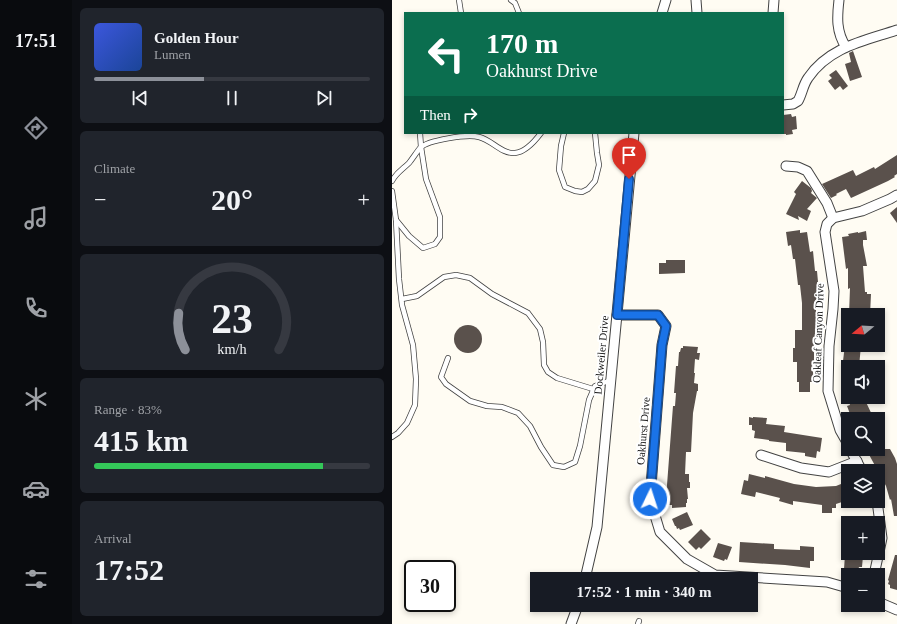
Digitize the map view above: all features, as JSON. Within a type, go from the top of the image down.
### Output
[{"type":"street","points":[[662,12],[666,0]]},
{"type":"street","points":[[696,0],[697,12]]},
{"type":"street","points":[[773,12],[774,0]]},
{"type":"street","points":[[839,0],[838,22],[840,36],[846,47]]},
{"type":"street","points":[[784,105],[796,103],[798,101],[812,74],[828,58],[846,47],[897,30]]},
{"type":"street","name":"Dockweiler Drive","points":[[587,572],[597,527],[634,134]]},
{"type":"street","points":[[786,166],[798,166],[807,171],[827,203],[833,218],[862,211],[890,199],[897,194]]},
{"type":"street","name":"Oakleaf Canyon Drive","points":[[833,218],[827,224],[825,232],[834,290],[829,346],[828,391],[841,432]]},
{"type":"street","name":"Oakhurst Drive","points":[[617,315],[658,315],[666,326],[662,345],[650,499],[660,532],[687,559],[715,575],[828,582],[841,586]]},
{"type":"street","points":[[761,455],[801,468],[829,472],[857,461]]},
{"type":"street","points":[[854,456],[858,464]]},
{"type":"street","points":[[876,568],[882,538],[878,508]]},
{"type":"street","points":[[885,605],[897,610]]},
{"type":"street","points":[[571,624],[575,612]]},
{"type":"lane","points":[[459,0],[461,12]]},
{"type":"lane","points":[[511,0],[515,3],[519,12]]},
{"type":"lane","points":[[396,220],[409,236],[423,248],[435,244],[440,237],[440,217],[426,179],[420,147],[420,134]]},
{"type":"lane","points":[[392,181],[420,147],[428,143],[469,135],[479,137],[505,151],[515,153],[533,144],[540,134]]},
{"type":"lane","points":[[564,134],[559,170],[565,187],[582,192],[588,189],[595,181],[599,165],[595,134]]},
{"type":"lane","points":[[392,191],[396,220],[398,265],[402,299],[413,345],[416,379],[415,405],[407,423],[392,437]]},
{"type":"lane","points":[[402,299],[417,296],[444,277],[456,274],[470,278],[492,294],[528,313],[540,329],[543,342],[544,365],[548,372],[557,378],[593,389]]},
{"type":"lane","points":[[448,358],[441,378],[446,384],[470,401],[487,406],[502,407],[518,414],[530,426],[540,447],[553,465],[564,467],[575,462],[580,446],[589,400],[594,386],[610,380]]},
{"type":"building","points":[[853,51],[862,77],[850,81],[845,64],[851,62],[849,53]]},
{"type":"building","points":[[836,70],[848,86],[843,90],[840,86],[835,90],[828,81],[832,78],[829,75]]},
{"type":"building","points":[[791,114],[792,117],[796,116],[797,129],[792,130],[793,134],[784,134],[784,115]]},
{"type":"building","points":[[897,155],[897,174],[894,176],[895,177],[851,198],[846,189],[831,198],[822,184],[853,170],[856,176],[874,167],[875,169]]},
{"type":"building","points":[[802,181],[811,188],[811,193],[817,198],[807,209],[811,211],[807,221],[798,216],[799,220],[786,214],[796,194],[794,192]]},
{"type":"building","points":[[897,207],[897,223],[890,213]]},
{"type":"building","points":[[800,230],[800,233],[807,232],[810,252],[813,251],[815,271],[817,271],[820,303],[816,303],[816,314],[818,314],[819,318],[819,326],[816,326],[814,362],[812,362],[814,382],[810,382],[810,392],[799,392],[799,382],[797,382],[797,362],[793,362],[795,330],[802,330],[802,303],[795,259],[793,259],[791,245],[788,246],[786,232]]},
{"type":"building","points":[[866,231],[867,240],[863,240],[863,245],[867,266],[863,266],[865,292],[867,292],[867,294],[871,294],[870,308],[849,308],[850,288],[848,289],[848,268],[846,269],[842,237],[849,236],[848,234]]},
{"type":"building","points":[[666,260],[685,260],[685,273],[659,274],[659,263],[666,263]]},
{"type":"building","points":[[468,325],[478,329],[482,339],[478,349],[468,353],[458,349],[454,339],[458,329]]},
{"type":"building","points":[[683,346],[698,347],[697,353],[700,353],[699,360],[695,359],[694,373],[694,383],[698,384],[698,391],[693,413],[691,452],[686,452],[685,474],[689,474],[690,482],[690,488],[687,488],[688,499],[686,507],[672,508],[672,505],[668,505],[667,485],[673,406],[675,406],[676,393],[674,393],[676,366],[678,366],[679,352]]},
{"type":"building","points":[[844,352],[860,352],[860,360],[843,360]]},
{"type":"building","points":[[867,404],[871,412],[849,412],[847,406]]},
{"type":"building","points":[[749,417],[767,418],[766,424],[785,426],[784,432],[822,438],[820,452],[817,451],[816,458],[805,456],[805,453],[786,451],[786,443],[754,438],[755,431],[752,430],[752,425],[749,425]]},
{"type":"building","points":[[885,449],[890,449],[897,464],[897,516],[894,516],[891,499],[890,500],[885,484],[885,464],[874,464],[870,456],[885,456]]},
{"type":"building","points":[[749,474],[765,478],[765,476],[794,484],[816,487],[836,486],[841,484],[841,502],[836,504],[836,508],[832,508],[832,513],[822,513],[822,505],[793,501],[793,505],[779,501],[780,498],[756,492],[755,497],[741,494],[744,480],[748,481]]},
{"type":"building","points":[[687,512],[693,525],[680,530],[679,528],[677,529],[672,519]]},
{"type":"building","points":[[701,529],[711,539],[701,549],[699,547],[696,550],[688,542]]},
{"type":"building","points":[[740,542],[774,544],[774,549],[800,550],[800,546],[814,547],[814,561],[810,561],[810,568],[739,562]]},
{"type":"building","points":[[718,543],[732,547],[727,560],[725,559],[724,561],[713,557]]},
{"type":"building","points":[[895,555],[897,555],[897,590],[890,588],[890,585],[888,584]]},
{"type":"building","points":[[845,560],[863,560],[862,567],[844,568]]},
{"type":"route","points":[[629,179],[617,315],[658,315],[666,326],[662,345],[650,499]]}]
